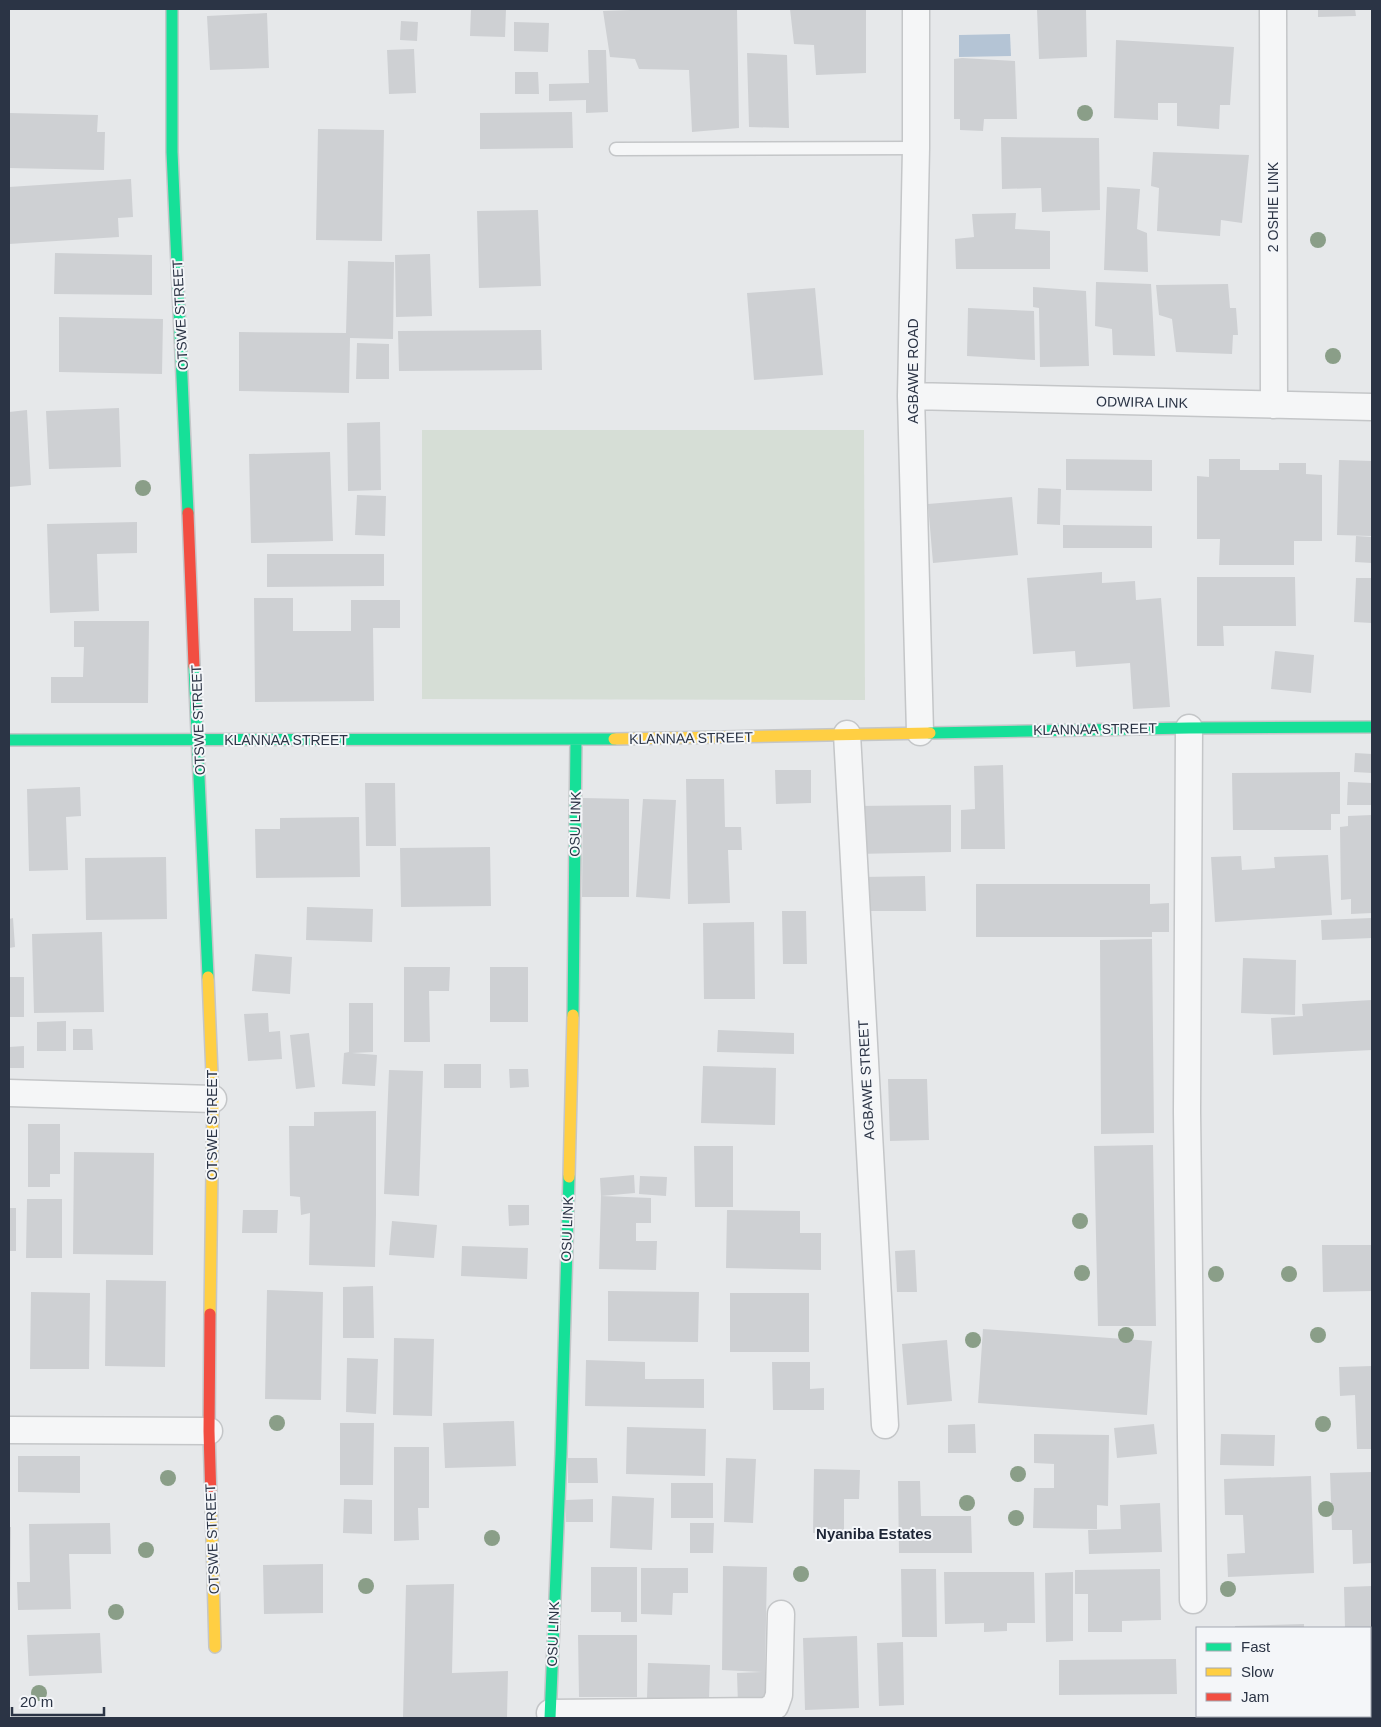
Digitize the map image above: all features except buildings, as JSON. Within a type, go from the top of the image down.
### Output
[{"type":"street","name":"OTSWE STREET","points":[[172,9],[172,152],[199,739],[213,1099],[209,1431],[215,1647]]},
{"type":"street","name":"AGBAWE ROAD","points":[[916,9],[912,396],[920,732]]},
{"type":"street","name":"2 OSHIE LINK","points":[[1273,9],[1274,405]]},
{"type":"street","name":"ODWIRA LINK","points":[[912,396],[1372,407]]},
{"type":"street","name":"KLANNAA STREET","points":[[9,740],[576,740],[920,732],[1372,726]]},
{"type":"street","points":[[1189,728],[1187,1112],[1193,1600]]},
{"type":"street","name":"AGBAWE STREET","points":[[846,734],[885,1425]]},
{"type":"street","name":"OSU LINK","points":[[550,1716],[561,1454],[571,1085],[576,740]]},
{"type":"street","points":[[9,1093],[213,1099]]},
{"type":"street","points":[[9,1430],[209,1431]]},
{"type":"street","points":[[550,1716],[766,1711],[775,1706],[779,1695],[781,1614]]},
{"type":"lane","points":[[616,149],[916,148]]},
{"type":"shaded area","points":[[422,430],[864,430],[865,700],[422,699]]},
{"type":"water","points":[[1010,34],[1011,56],[959,57],[959,35]]},
{"type":"traffic: fast","points":[[172,9],[172,152],[188,513]]},
{"type":"traffic: fast","points":[[194,666],[208,977]]},
{"type":"traffic: fast","points":[[930,733],[1372,727]]},
{"type":"traffic: fast","points":[[9,740],[614,739]]},
{"type":"traffic: fast","points":[[573,1015],[576,740]]},
{"type":"traffic: fast","points":[[550,1718],[561,1454],[569,1177]]},
{"type":"traffic: slow","points":[[614,739],[930,733]]},
{"type":"traffic: slow","points":[[208,977],[213,1099],[210,1314]]},
{"type":"traffic: slow","points":[[569,1177],[573,1015]]},
{"type":"traffic: slow","points":[[211,1501],[215,1647]]},
{"type":"traffic: jam","points":[[188,513],[194,666]]},
{"type":"traffic: jam","points":[[210,1314],[209,1431],[211,1501]]},
{"type":"district","name":"Nyaniba Estates","points":[[874,1534]]}]
